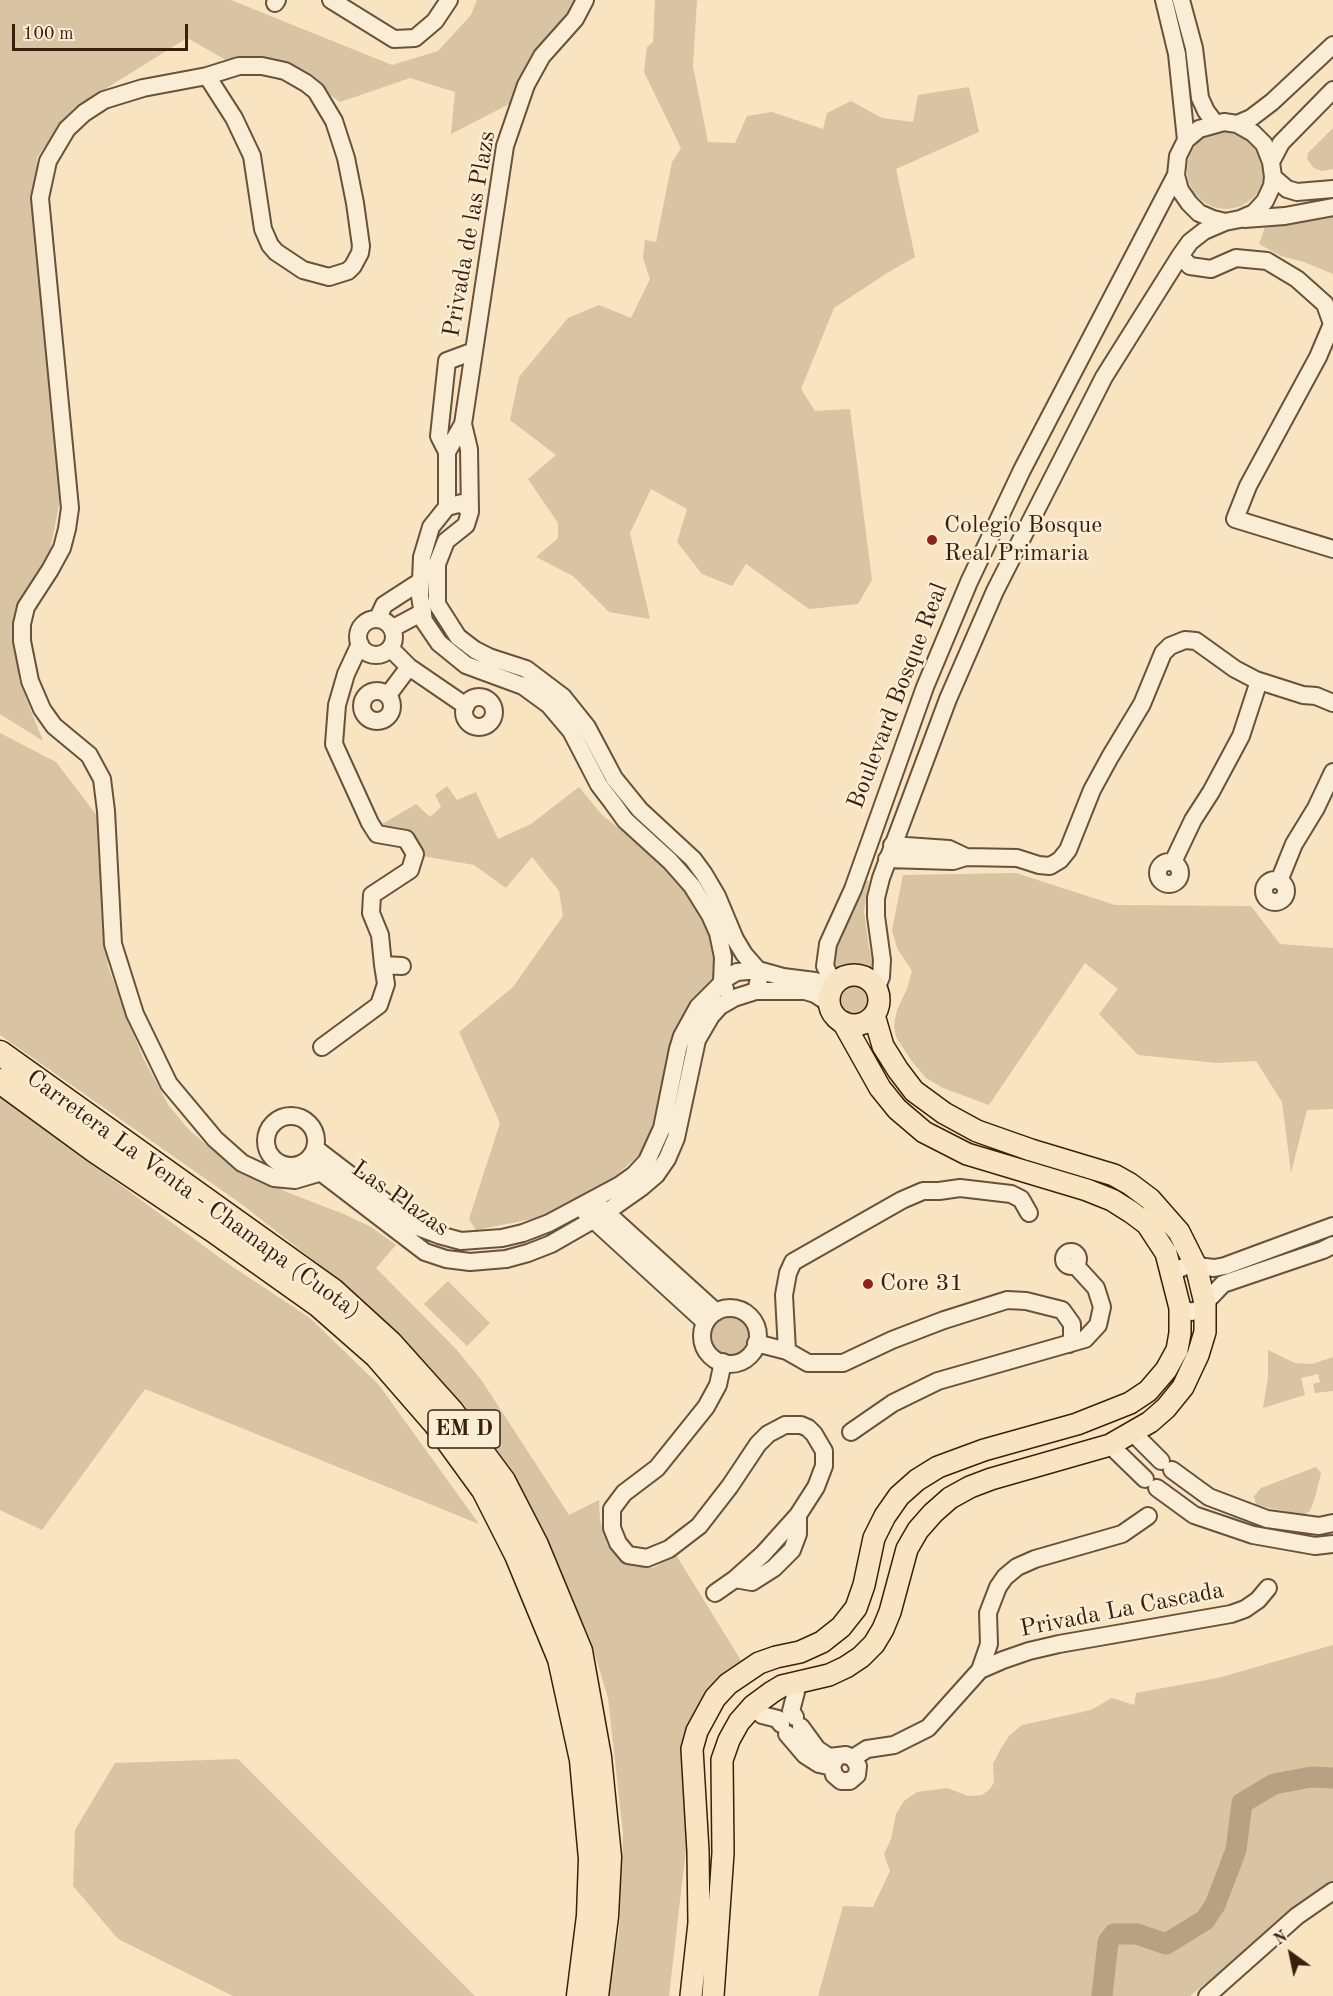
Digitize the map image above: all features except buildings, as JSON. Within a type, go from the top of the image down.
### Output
[{"type":"highway","name":"Carretera La Venta - Chamapa (Cuota)","points":[[0,1053],[333,1291],[390,1343],[451,1411],[503,1481],[536,1545],[580,1651],[599,1757],[609,1857],[606,1916],[596,1996]]},
{"type":"highway","name":"Carretera La Venta - Chamapa (Cuota)","points":[[0,1081],[96,1151],[319,1305],[376,1355],[436,1425],[484,1490],[518,1555],[560,1659],[582,1760],[591,1859],[589,1916],[579,1996]]},
{"type":"main road","points":[[691,1996],[699,1923],[698,1851],[692,1749],[697,1731],[715,1698],[728,1684],[751,1668],[776,1657],[800,1652],[822,1642],[841,1627],[856,1608],[864,1585],[874,1538],[885,1516],[899,1496],[917,1480],[938,1467],[976,1453],[1077,1424],[1118,1409],[1148,1391],[1166,1370],[1177,1350],[1180,1333],[1180,1308],[1166,1253],[1147,1224],[1112,1200],[1087,1190],[967,1154],[924,1132],[897,1109],[880,1088],[843,1023],[834,1014],[832,992],[839,980],[852,975],[866,978],[876,989],[879,1002],[874,1015],[863,1023],[850,1025],[843,1023]]},
{"type":"main road","points":[[714,1996],[723,1853],[722,1760],[739,1722],[753,1706],[772,1692],[796,1682],[830,1675],[861,1657],[874,1644],[884,1629],[890,1612],[907,1549],[926,1521],[950,1498],[991,1479],[1110,1445],[1150,1422],[1166,1408],[1183,1387],[1198,1355],[1205,1332],[1205,1303],[1196,1266],[1179,1232],[1150,1199],[1113,1175],[977,1131],[944,1113],[914,1091],[883,1046],[874,1015]]},
{"type":"street","points":[[331,0],[394,39],[415,38],[435,21],[450,0]]},
{"type":"street","name":"Privada de las Plazs","points":[[470,512],[469,449],[464,424],[505,146],[526,85],[542,56],[575,19],[585,0]]},
{"type":"street","points":[[1164,0],[1177,54],[1186,140]]},
{"type":"street","points":[[1181,0],[1194,48],[1200,98],[1215,123]]},
{"type":"street","points":[[1333,45],[1272,102],[1251,118],[1237,124],[1215,123],[1199,129],[1186,140],[1178,156],[1176,175],[1180,190],[1189,203],[1200,213],[1213,219],[1233,221],[1285,216],[1333,207]]},
{"type":"street","points":[[207,76],[234,118],[252,156],[263,229],[270,245],[282,258],[303,270],[329,277],[348,271],[358,260],[361,246],[346,158],[334,121],[323,101],[296,76],[274,68],[251,65],[142,88],[104,100],[93,106],[67,129],[45,167],[40,198],[70,508],[68,529],[62,548],[26,607],[22,624],[22,641],[30,681],[42,709],[54,726],[88,755],[102,778],[106,811],[113,944],[135,1014],[169,1084],[215,1139],[242,1163],[274,1178],[295,1180],[322,1172]]},
{"type":"street","points":[[1233,221],[1254,213],[1265,201],[1281,143],[1333,90]]},
{"type":"street","points":[[1237,124],[1253,133],[1263,144],[1272,169],[1287,189],[1297,192],[1333,189]]},
{"type":"street","name":"Boulevard Bosque Real","points":[[832,992],[825,966],[828,944],[853,889],[944,641],[1022,470],[1176,175]]},
{"type":"street","name":"Boulevard Bosque Real","points":[[876,989],[881,977],[882,960],[876,898],[889,852],[968,650],[995,591],[1104,377],[1180,256],[1190,242],[1204,231],[1233,221]]},
{"type":"street","points":[[1180,256],[1190,266],[1211,269],[1236,258],[1267,261],[1297,279],[1325,304],[1332,324],[1248,486],[1235,519],[1330,543]]},
{"type":"street","points":[[447,507],[447,452],[439,436],[447,361],[474,351]]},
{"type":"street","name":"Privada de las Plazs","points":[[447,452],[464,424]]},
{"type":"street","points":[[447,452],[469,449]]},
{"type":"street","points":[[756,991],[759,979],[758,970],[735,939],[717,896],[704,874],[693,859],[640,810],[614,778],[587,727],[563,697],[526,669],[475,650],[458,637],[442,612],[437,604],[437,564],[446,541],[466,525],[470,512],[462,503],[447,507],[431,527],[422,557],[420,581],[424,621],[439,643],[466,665],[523,686],[549,705],[571,731],[599,785],[626,820],[682,875],[710,915],[723,957],[722,982],[726,992],[734,998],[756,991],[805,991],[814,994],[832,992]]},
{"type":"street","points":[[378,618],[384,605],[420,581]]},
{"type":"street","points":[[393,628],[423,612]]},
{"type":"street","points":[[378,618],[389,623],[393,628],[394,639],[390,648],[380,655],[368,653],[360,644],[358,634],[363,624],[373,619],[378,618]]},
{"type":"street","points":[[889,852],[953,861],[966,857],[1017,858],[1050,866],[1060,860],[1068,850],[1092,790],[1142,704],[1163,653],[1170,646],[1185,640],[1196,641],[1235,669],[1259,681],[1303,695],[1316,696],[1333,704]]},
{"type":"street","points":[[944,641],[968,650]]},
{"type":"street","points":[[322,1047],[379,1005],[386,984],[380,935],[371,913],[372,895],[410,870],[415,854],[406,839],[377,834],[334,744],[337,705],[346,674],[360,644]]},
{"type":"street","points":[[390,648],[409,667],[466,706]]},
{"type":"street","points":[[346,674],[374,655]]},
{"type":"street","points":[[388,695],[409,667]]},
{"type":"street","points":[[1173,862],[1193,820],[1241,736],[1259,681]]},
{"type":"street","points":[[1279,881],[1294,844],[1316,808],[1333,772]]},
{"type":"street","points":[[383,965],[402,966]]},
{"type":"street","points":[[722,982],[737,972],[758,970],[783,977],[815,981],[832,992]]},
{"type":"street","name":"Las Plazas","points":[[722,982],[698,1007],[682,1036],[662,1128],[647,1161],[620,1185],[587,1204],[524,1233],[502,1238],[461,1241],[439,1235],[418,1227],[311,1154],[322,1172],[425,1252],[446,1259],[470,1262],[506,1259],[551,1244],[599,1216],[642,1187],[656,1174],[667,1159],[676,1138],[697,1040],[711,1016],[720,1006],[734,998]]},
{"type":"street","points":[[788,1351],[784,1294],[788,1273],[793,1262],[902,1200],[924,1191],[960,1188],[1011,1194],[1020,1199],[1029,1213]]},
{"type":"street","points":[[587,1204],[711,1317]]},
{"type":"street","points":[[1170,1273],[1182,1266],[1214,1268],[1225,1266],[1331,1237]]},
{"type":"street","points":[[1180,1308],[1192,1312],[1205,1303],[1223,1284],[1323,1250],[1331,1237]]},
{"type":"street","points":[[851,1432],[893,1403],[938,1381],[1086,1339],[1098,1325],[1102,1306],[1096,1288],[1075,1265]]},
{"type":"street","points":[[756,1343],[788,1351],[808,1363],[843,1363],[892,1340],[944,1320],[1007,1300],[1026,1301],[1062,1310],[1072,1324],[1072,1338],[1069,1344]]},
{"type":"street","points":[[724,1308],[734,1308],[750,1317],[755,1325],[756,1343],[747,1357],[740,1362],[723,1362],[708,1354],[702,1338],[711,1317],[724,1308]]},
{"type":"street","points":[[714,1593],[735,1579],[752,1582],[774,1568],[792,1550],[798,1534],[798,1515],[821,1477],[824,1451],[808,1428],[801,1425],[785,1425],[768,1434],[699,1526],[669,1549],[647,1558],[628,1555],[618,1544],[612,1528],[612,1509],[624,1493],[657,1468],[700,1414],[718,1385],[723,1362]]},
{"type":"street","points":[[1132,1433],[1167,1466],[1209,1497],[1267,1519],[1319,1526],[1333,1523]]},
{"type":"street","points":[[1110,1445],[1151,1484],[1194,1515],[1253,1535],[1315,1546],[1333,1544]]},
{"type":"street","name":"Privada La Cascada","points":[[753,1706],[762,1715],[789,1722],[817,1749],[829,1757],[841,1760],[867,1749],[894,1745],[928,1728],[980,1670],[989,1644],[988,1613],[998,1587],[1005,1577],[1017,1567],[1035,1559],[1122,1534],[1148,1516]]},
{"type":"street","name":"Privada La Cascada","points":[[980,1670],[1029,1651],[1059,1644],[1231,1614],[1245,1609],[1258,1600],[1268,1588]]},
{"type":"street","points":[[789,1722],[796,1682]]},
{"type":"street","points":[[1207,1996],[1297,1916],[1333,1891]]},
{"type":"shaded area","points":[[0,0],[231,0],[392,65],[438,51],[471,15],[477,0],[580,0],[513,102],[451,134],[455,92],[410,78],[340,102],[291,66],[226,60],[187,38],[73,109],[37,157],[61,496],[50,550],[17,607],[19,681],[43,741],[0,714]]},
{"type":"shaded area","points":[[655,0],[697,0],[693,66],[708,142],[735,143],[747,116],[772,112],[823,129],[827,113],[851,101],[882,118],[913,122],[918,95],[969,87],[979,132],[896,169],[915,257],[834,308],[801,389],[815,411],[850,409],[872,580],[858,604],[809,609],[746,564],[732,586],[702,574],[677,542],[687,509],[651,489],[630,533],[650,619],[609,612],[573,576],[536,557],[558,538],[558,523],[528,479],[556,455],[510,420],[519,377],[568,318],[599,305],[631,318],[650,279],[643,258],[645,240],[656,242],[672,162],[681,148],[644,72],[647,47],[653,42]]},
{"type":"shaded area","points":[[1333,128],[1333,169],[1322,171],[1314,168],[1310,163],[1307,159],[1308,153]]},
{"type":"shaded area","points":[[1226,131],[1241,134],[1258,148],[1265,170],[1262,185],[1248,202],[1226,209],[1211,206],[1194,192],[1187,170],[1190,155],[1204,138]]},
{"type":"shaded area","points":[[1333,215],[1333,274],[1304,262],[1281,256],[1259,244],[1265,227]]},
{"type":"shaded area","points":[[0,733],[56,762],[98,817],[102,856],[101,911],[108,967],[143,1058],[169,1106],[190,1131],[230,1164],[289,1193],[371,1227],[396,1245],[376,1268],[456,1349],[482,1381],[569,1515],[599,1500],[600,1520],[607,1544],[618,1558],[633,1565],[653,1568],[676,1555],[742,1662],[686,1743],[686,1849],[669,1996],[607,1996],[619,1932],[623,1833],[608,1698],[591,1641],[560,1573],[407,1347],[373,1310],[340,1281],[240,1203],[0,1035]]},
{"type":"shaded area","points":[[447,786],[457,800],[476,792],[498,839],[531,824],[579,787],[602,815],[653,855],[687,888],[712,932],[717,978],[682,1017],[645,1150],[607,1183],[547,1216],[476,1230],[469,1219],[500,1123],[459,1032],[513,987],[563,916],[559,891],[532,857],[506,888],[474,865],[422,856],[379,826],[416,804],[430,817],[441,807],[435,795]]},
{"type":"shaded area","points":[[1016,873],[1115,905],[1251,906],[1280,944],[1333,948],[1333,1109],[1307,1110],[1291,1173],[1282,1102],[1256,1061],[1217,1063],[1138,1055],[1099,1014],[1118,989],[1085,963],[989,1105],[943,1088],[926,1078],[896,1037],[894,1025],[897,1010],[912,971],[897,948],[892,930],[903,875]]},
{"type":"shaded area","points":[[862,880],[869,881],[864,911],[874,966],[873,979],[862,971],[851,968],[832,969],[833,956],[844,933]]},
{"type":"shaded area","points":[[852,979],[865,985],[871,998],[865,1011],[852,1017],[839,1011],[833,998],[839,985]]},
{"type":"shaded area","points":[[0,1097],[227,1263],[310,1318],[379,1385],[479,1524],[145,1389],[42,1530],[0,1510]]},
{"type":"shaded area","points":[[448,1281],[490,1323],[467,1346],[424,1304]]},
{"type":"shaded area","points":[[730,1312],[747,1319],[754,1336],[747,1353],[730,1360],[713,1353],[706,1336],[713,1319]]},
{"type":"shaded area","points":[[1268,1350],[1295,1363],[1312,1364],[1333,1357],[1333,1391],[1315,1393],[1313,1384],[1320,1382],[1318,1374],[1301,1378],[1305,1395],[1263,1408],[1268,1377]]},
{"type":"shaded area","points":[[1316,1467],[1321,1473],[1310,1511],[1303,1515],[1256,1505],[1254,1496],[1261,1488]]},
{"type":"shaded area","points":[[1333,1645],[1333,1881],[1190,1996],[818,1996],[843,1906],[873,1907],[890,1871],[884,1854],[891,1839],[896,1814],[904,1801],[917,1792],[947,1788],[968,1796],[982,1795],[990,1789],[994,1782],[993,1764],[1000,1750],[1009,1736],[1022,1725],[1091,1710],[1112,1698],[1134,1705],[1136,1693],[1218,1678]]},
{"type":"shaded area","points":[[238,1759],[475,1996],[233,1996],[118,1939],[73,1886],[75,1830],[115,1763]]},
{"type":"waterway","points":[[1102,1996],[1108,1942],[1114,1934],[1137,1934],[1166,1944],[1205,1920],[1215,1905],[1236,1850],[1242,1803],[1274,1784],[1311,1777],[1333,1778]]},
{"type":"place","name":"Colegio Bosque Real Primaria","points":[[932,540]]},
{"type":"place","name":"Core 31","points":[[868,1284]]}]
